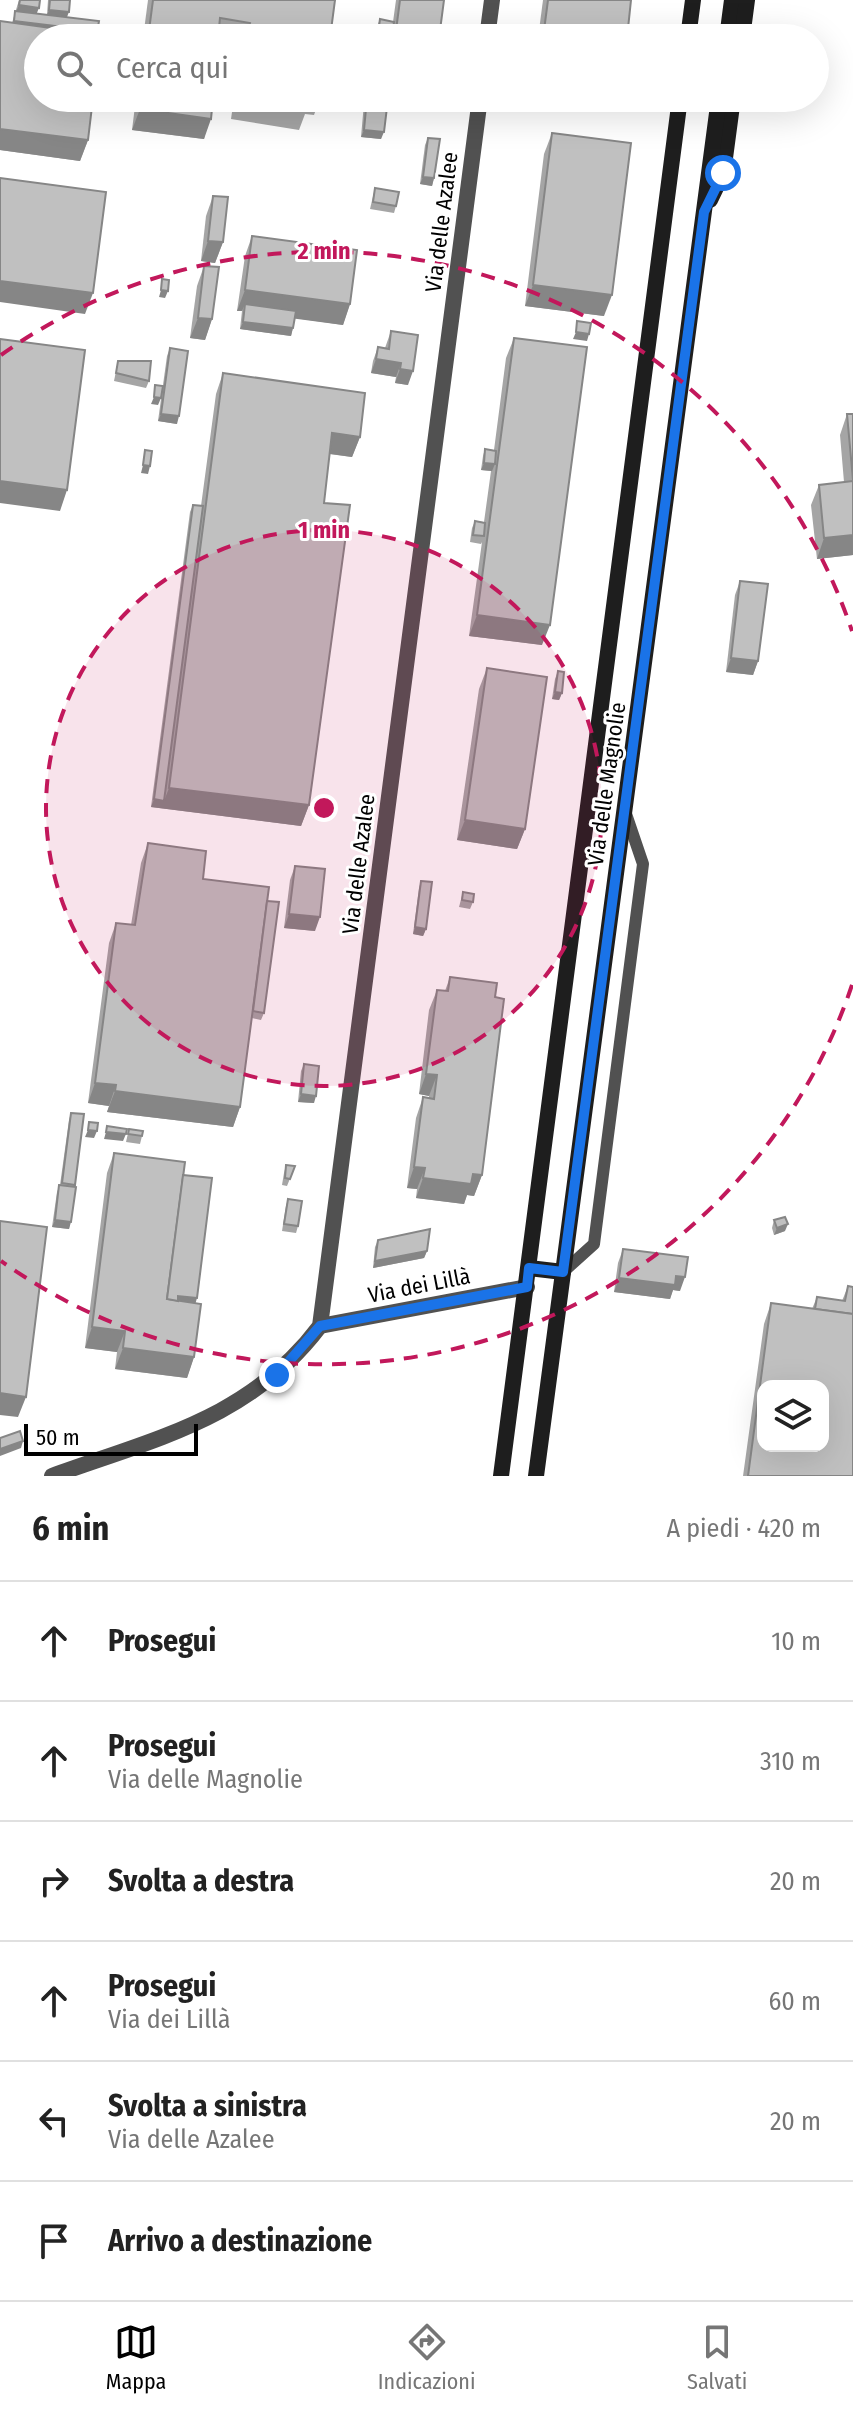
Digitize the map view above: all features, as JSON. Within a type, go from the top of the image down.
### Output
[{"type":"street","points":[[489,24],[492,0]]},
{"type":"street","points":[[690,24],[693,0]]},
{"type":"street","points":[[729,24],[732,0]]},
{"type":"street","points":[[744,24],[747,0]]},
{"type":"street","name":"Via delle Azalee","points":[[320,1326],[478,112]]},
{"type":"street","name":"Via delle Magnolie","points":[[501,1476],[678,112]]},
{"type":"street","name":"Via delle Magnolie","points":[[536,1476],[717,112]]},
{"type":"street","points":[[704,212],[723,173],[731,112]]},
{"type":"street","points":[[529,1268],[563,1272]]},
{"type":"street","name":"Via dei Lillà","points":[[320,1326],[527,1287]]},
{"type":"street","points":[[52,1476],[227,1410],[277,1375],[320,1326]]},
{"type":"lane","points":[[563,1272],[594,1244],[643,864],[625,810]]},
{"type":"building","points":[[20,0],[40,0],[39,8],[19,5]]},
{"type":"building","points":[[50,0],[70,0],[69,12],[49,10]]},
{"type":"building","points":[[153,0],[335,0],[332,24],[250,24],[220,18],[219,24],[150,24]]},
{"type":"building","points":[[400,0],[444,0],[441,24],[397,24]]},
{"type":"building","points":[[548,0],[631,0],[628,24],[545,24]]},
{"type":"building","points":[[15,11],[99,21],[98,24],[39,24],[14,21]]},
{"type":"building","points":[[380,19],[394,22],[394,24],[379,24]]},
{"type":"building","points":[[0,21],[24,24],[24,112],[91,112],[88,140],[0,129]]},
{"type":"building","points":[[161,112],[212,112],[211,119]]},
{"type":"building","points":[[366,112],[386,112],[384,132],[364,130]]},
{"type":"building","points":[[552,133],[631,143],[612,295],[533,285]]},
{"type":"building","points":[[428,138],[440,139],[434,178],[423,177]]},
{"type":"building","points":[[0,178],[106,192],[93,293],[0,281]]},
{"type":"building","points":[[375,188],[399,192],[396,206],[373,202]]},
{"type":"building","points":[[213,196],[228,197],[223,242],[208,241]]},
{"type":"building","points":[[252,236],[357,250],[350,304],[245,290]]},
{"type":"building","points":[[204,266],[219,267],[212,319],[198,318]]},
{"type":"building","points":[[162,279],[169,280],[168,291],[161,290]]},
{"type":"building","points":[[245,304],[296,311],[293,328],[243,322]]},
{"type":"building","points":[[577,321],[591,323],[589,334],[576,332]]},
{"type":"building","points":[[391,331],[418,335],[413,371],[400,369],[401,363],[376,359],[378,347],[389,349]]},
{"type":"building","points":[[514,338],[587,347],[550,625],[477,615]]},
{"type":"building","points":[[0,339],[85,350],[67,490],[0,481]]},
{"type":"building","points":[[170,348],[188,351],[179,416],[161,414]]},
{"type":"building","points":[[118,361],[151,361],[149,381],[116,373]]},
{"type":"building","points":[[223,373],[365,393],[360,437],[332,433],[324,503],[350,505],[309,805],[169,788]]},
{"type":"building","points":[[155,385],[163,386],[161,398],[154,397]]},
{"type":"building","points":[[847,414],[853,414],[853,480]]},
{"type":"building","points":[[485,449],[496,451],[495,464],[484,463]]},
{"type":"building","points":[[145,450],[152,451],[150,466],[143,465]]},
{"type":"building","points":[[853,481],[853,535],[824,538],[819,485]]},
{"type":"building","points":[[193,505],[203,506],[164,801],[154,799]]},
{"type":"building","points":[[475,521],[485,523],[484,536],[473,535]]},
{"type":"building","points":[[740,581],[768,584],[758,661],[731,658]]},
{"type":"building","points":[[487,668],[547,677],[525,829],[465,820]]},
{"type":"building","points":[[558,671],[564,672],[562,693],[555,692]]},
{"type":"building","points":[[148,843],[206,851],[203,879],[269,887],[240,1107],[115,1091],[116,1085],[95,1083],[116,923],[135,925]]},
{"type":"building","points":[[295,866],[325,869],[320,917],[289,914]]},
{"type":"building","points":[[421,881],[432,882],[426,929],[415,927]]},
{"type":"building","points":[[463,892],[474,894],[473,902],[462,900]]},
{"type":"building","points":[[267,901],[279,902],[264,1013],[253,1011]]},
{"type":"building","points":[[450,977],[497,983],[495,997],[504,999],[482,1175],[473,1174],[471,1184],[423,1178],[425,1168],[414,1167],[423,1097],[434,1099],[437,1075],[426,1074],[437,990],[448,991]]},
{"type":"building","points":[[304,1064],[319,1066],[316,1096],[301,1094]]},
{"type":"building","points":[[71,1113],[84,1114],[75,1185],[62,1183]]},
{"type":"building","points":[[89,1122],[98,1123],[97,1131],[88,1130]]},
{"type":"building","points":[[107,1126],[127,1129],[126,1134],[106,1132]]},
{"type":"building","points":[[129,1129],[143,1131],[142,1136],[128,1134]]},
{"type":"building","points":[[114,1153],[185,1162],[167,1299],[201,1304],[194,1357],[123,1348],[125,1331],[92,1327]]},
{"type":"building","points":[[286,1165],[295,1166],[290,1179],[285,1178]]},
{"type":"building","points":[[183,1175],[212,1178],[197,1298],[178,1296],[178,1301],[167,1299]]},
{"type":"building","points":[[59,1185],[76,1187],[71,1222],[55,1220]]},
{"type":"building","points":[[288,1199],[302,1201],[298,1226],[284,1224]]},
{"type":"building","points":[[785,1217],[788,1224],[777,1228],[774,1220]]},
{"type":"building","points":[[0,1221],[47,1227],[26,1397],[0,1393]]},
{"type":"building","points":[[430,1229],[427,1251],[375,1261],[378,1240]]},
{"type":"building","points":[[623,1249],[688,1257],[685,1277],[676,1276],[675,1285],[619,1278]]},
{"type":"building","points":[[848,1286],[853,1287],[853,1314],[815,1309],[817,1297],[845,1301]]},
{"type":"building","points":[[771,1303],[853,1314],[853,1476],[748,1476],[757,1408],[757,1452],[829,1452],[829,1380],[761,1380]]},
{"type":"building","points":[[20,1431],[23,1441],[0,1449],[0,1438]]},
{"type":"route","points":[[277,1375],[320,1326],[527,1287],[529,1268],[563,1272],[704,212],[723,173]]}]
